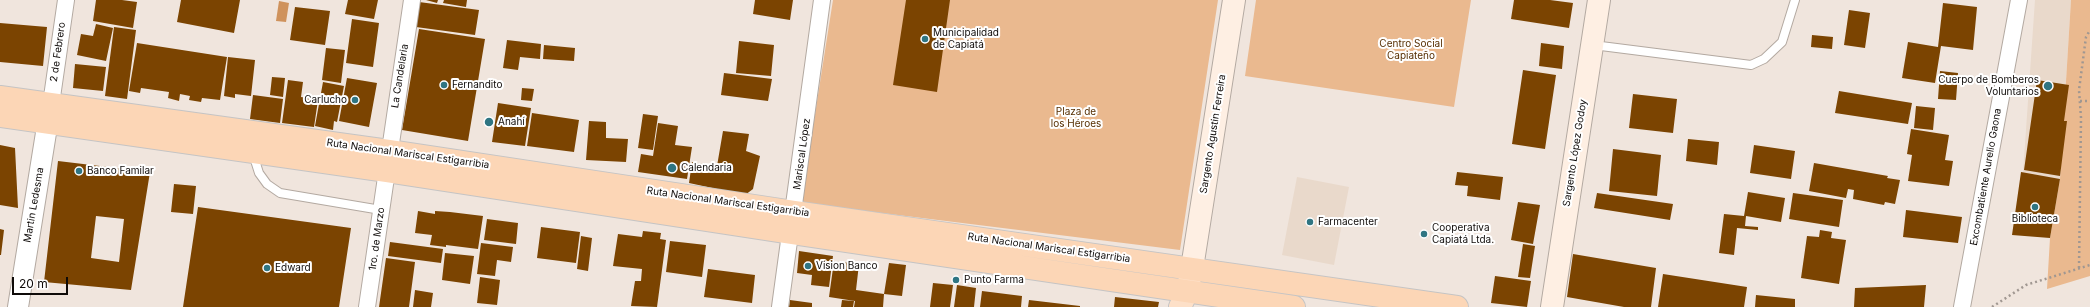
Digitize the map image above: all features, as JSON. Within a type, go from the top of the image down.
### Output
[{"type":"highway","name":"Ruta Nacional Mariscal Estigarribia","points":[[0,97],[49,113],[252,152],[388,161],[1185,302],[1294,307]]},
{"type":"highway","name":"Ruta Nacional Mariscal Estigarribia","points":[[0,116],[49,113],[388,161],[794,212],[1457,307]]},
{"type":"main road","name":"Sargento Agustin Ferreira","points":[[1192,268],[1234,0]]},
{"type":"main road","name":"Sargento López Godoy","points":[[1552,307],[1599,0]]},
{"type":"main road","points":[[1185,302],[1192,268]]},
{"type":"street","name":"2 de Febrero","points":[[49,113],[66,0]]},
{"type":"street","name":"La Candelaria","points":[[388,161],[412,0]]},
{"type":"street","name":"Mariscal López","points":[[780,307],[822,0]]},
{"type":"street","name":"Excombatiente Aurelio Gaona","points":[[1962,307],[2019,0]]},
{"type":"street","name":"Martin Ledesma","points":[[18,307],[49,113]]},
{"type":"street","name":"1ro. de Marzo","points":[[367,307],[388,161]]},
{"type":"lane","points":[[1592,45],[1751,65],[1764,59],[1782,42],[1795,0]]},
{"type":"lane","points":[[252,152],[259,173],[267,184],[280,192],[381,210]]},
{"type":"path","points":[[2079,268],[2079,90],[2086,37],[2090,30]]},
{"type":"path","points":[[2080,101],[2090,101]]},
{"type":"path","points":[[1992,307],[2026,285],[2090,265]]},
{"type":"shaded area","name":"Cuerpo de Bomberos Voluntarios","points":[[2035,0],[2071,0],[2060,179],[2023,173]]},
{"type":"shaded area","points":[[279,1],[289,3],[286,22],[276,21]]},
{"type":"shaded area","name":"Farmacenter","points":[[1297,177],[1349,187],[1334,265],[1282,255]]},
{"type":"green space","name":"Plaza de los Héroes","points":[[833,0],[1218,0],[1180,250],[801,203]]},
{"type":"green space","name":"Centro Social Capiateño","points":[[1256,0],[1471,0],[1454,107],[1245,76]]},
{"type":"green space","points":[[2071,0],[2090,0],[2090,276],[2047,289],[2050,238],[2060,179]]},
{"type":"building","points":[[96,0],[122,0],[137,2],[133,28],[93,21]]},
{"type":"building","points":[[181,0],[240,0],[234,33],[177,22]]},
{"type":"building","points":[[348,0],[378,0],[374,19],[345,14]]},
{"type":"building","points":[[426,0],[438,0],[437,3]]},
{"type":"building","points":[[444,0],[467,0],[466,7],[443,3]]},
{"type":"building","points":[[755,0],[793,0],[790,20],[753,14]]},
{"type":"building","points":[[906,0],[950,0],[937,92],[893,85]]},
{"type":"building","points":[[1514,0],[1550,0],[1573,3],[1569,28],[1511,19]]},
{"type":"building","points":[[419,2],[479,10],[475,35],[416,27]]},
{"type":"building","points":[[1943,3],[1977,7],[1973,50],[1941,46],[1935,83],[1902,78],[1908,42],[1938,47]]},
{"type":"building","points":[[295,7],[330,11],[325,45],[290,40]]},
{"type":"building","points":[[1849,10],[1870,13],[1865,48],[1844,45]]},
{"type":"building","points":[[352,19],[379,23],[373,67],[346,63]]},
{"type":"building","points":[[0,23],[47,27],[43,66],[0,62]]},
{"type":"building","points":[[96,24],[113,28],[106,61],[77,55],[81,34],[93,36]]},
{"type":"building","points":[[114,27],[136,30],[127,99],[105,96]]},
{"type":"building","name":"Fernandito","points":[[419,29],[485,39],[468,141],[402,130]]},
{"type":"building","points":[[1812,35],[1833,37],[1832,49],[1811,47]]},
{"type":"building","points":[[507,40],[541,44],[540,59],[520,57],[518,70],[503,68]]},
{"type":"building","points":[[739,41],[774,45],[771,76],[736,73]]},
{"type":"building","points":[[137,43],[227,57],[220,100],[202,98],[201,102],[189,100],[190,96],[180,94],[179,101],[168,98],[169,92],[141,88],[140,93],[129,91]]},
{"type":"building","points":[[1541,43],[1564,46],[1562,69],[1539,66]]},
{"type":"building","points":[[544,45],[575,48],[574,61],[543,59]]},
{"type":"building","points":[[326,48],[345,50],[341,83],[322,80]]},
{"type":"building","points":[[228,57],[255,60],[251,96],[235,94],[235,98],[224,96]]},
{"type":"building","points":[[75,64],[106,67],[103,91],[73,88]]},
{"type":"building","points":[[1523,70],[1556,75],[1545,149],[1512,144]]},
{"type":"building","points":[[1940,71],[1958,73],[1956,100],[1938,99]]},
{"type":"building","points":[[724,73],[772,79],[768,101],[721,95]]},
{"type":"building","points":[[272,77],[285,78],[283,97],[270,95]]},
{"type":"building","points":[[347,78],[377,83],[369,127],[339,121]]},
{"type":"building","points":[[288,80],[303,82],[301,97],[318,100],[314,127],[282,123]]},
{"type":"building","points":[[2037,80],[2069,85],[2064,121],[2067,121],[2060,176],[2024,170]]},
{"type":"building","points":[[323,82],[344,86],[337,122],[334,121],[333,130],[315,126]]},
{"type":"building","points":[[522,88],[534,89],[532,101],[521,100]]},
{"type":"building","points":[[1839,91],[1912,103],[1908,124],[1835,113]]},
{"type":"building","points":[[1633,94],[1677,99],[1673,133],[1629,128]]},
{"type":"building","points":[[253,95],[283,99],[280,123],[250,119]]},
{"type":"building","points":[[498,103],[531,108],[525,146],[492,142]]},
{"type":"building","points":[[1916,106],[1935,108],[1933,130],[1914,128]]},
{"type":"building","points":[[532,113],[579,120],[574,152],[527,146]]},
{"type":"building","points":[[643,114],[658,116],[653,150],[638,148]]},
{"type":"building","points":[[589,121],[606,122],[606,138],[628,139],[626,162],[586,160]]},
{"type":"building","points":[[658,123],[678,126],[675,145],[692,147],[687,179],[638,172],[641,154],[653,156]]},
{"type":"building","points":[[1911,129],[1949,135],[1945,160],[1953,161],[1949,186],[1908,181],[1912,155],[1907,154]]},
{"type":"building","points":[[723,131],[749,134],[746,151],[760,156],[753,189],[745,195],[689,183],[692,162],[717,166]]},
{"type":"building","points":[[1688,139],[1719,142],[1717,165],[1686,161]]},
{"type":"building","points":[[0,145],[15,148],[18,208],[0,205]]},
{"type":"building","points":[[1754,145],[1795,151],[1791,179],[1750,173]]},
{"type":"building","points":[[1613,149],[1661,155],[1657,196],[1609,191]]},
{"type":"building","points":[[58,161],[150,172],[131,290],[44,282]],"holes":[[[96,216],[124,219],[119,262],[91,258]]]},
{"type":"building","points":[[1814,163],[1888,176],[1887,178],[1900,180],[1895,204],[1885,202],[1884,205],[1853,199],[1854,190],[1848,189],[1846,198],[1809,191]]},
{"type":"building","points":[[1457,172],[1503,177],[1500,200],[1467,196],[1468,186],[1455,185]]},
{"type":"building","name":"Biblioteca","points":[[2021,172],[2060,179],[2050,238],[2012,235]]},
{"type":"building","points":[[174,184],[196,186],[193,214],[171,212]]},
{"type":"building","points":[[1748,192],[1785,198],[1781,222],[1746,216],[1745,226],[1758,227],[1758,230],[1737,228],[1734,255],[1719,253],[1724,214],[1744,216]]},
{"type":"building","points":[[1597,193],[1673,204],[1670,220],[1594,208]]},
{"type":"building","points":[[1793,193],[1843,200],[1839,227],[1789,219]]},
{"type":"building","points":[[1518,202],[1540,205],[1533,244],[1511,240]]},
{"type":"building","name":"Edward","points":[[198,207],[351,228],[339,307],[183,307]]},
{"type":"building","points":[[1906,210],[1962,217],[1958,243],[1903,237]]},
{"type":"building","points":[[418,211],[435,214],[435,211],[483,216],[478,249],[446,245],[446,247],[430,245],[432,235],[415,233]]},
{"type":"building","points":[[487,219],[518,223],[516,244],[484,240]]},
{"type":"building","points":[[541,227],[580,232],[576,263],[537,258]]},
{"type":"building","points":[[0,229],[4,230],[1,255],[0,255]]},
{"type":"building","points":[[1820,230],[1832,232],[1831,238],[1846,240],[1839,284],[1801,278],[1807,236],[1819,237]]},
{"type":"building","points":[[643,231],[661,233],[660,239],[666,240],[657,307],[631,306],[635,281],[641,281],[642,269],[613,266],[618,234],[642,237]]},
{"type":"building","points":[[581,236],[592,238],[588,271],[577,269]]},
{"type":"building","points":[[670,241],[706,245],[702,277],[666,272]]},
{"type":"building","points":[[390,242],[443,249],[441,263],[388,256]]},
{"type":"building","points":[[481,243],[513,247],[511,262],[497,260],[495,276],[477,274]]},
{"type":"building","points":[[1523,244],[1535,246],[1530,278],[1518,277]]},
{"type":"building","points":[[799,251],[833,256],[829,287],[811,285],[812,275],[797,273]]},
{"type":"building","points":[[445,253],[474,256],[470,284],[442,280]]},
{"type":"building","points":[[1573,254],[1656,268],[1651,307],[1624,307],[1567,297]]},
{"type":"building","points":[[386,258],[415,262],[409,307],[379,307]]},
{"type":"building","points":[[834,261],[859,264],[856,290],[884,294],[883,307],[854,307],[855,301],[829,297]]},
{"type":"building","points":[[889,263],[906,265],[902,296],[884,294]]},
{"type":"building","points":[[708,269],[755,275],[752,303],[704,297]]},
{"type":"building","points":[[1663,274],[1747,287],[1744,307],[1658,307]]},
{"type":"building","points":[[1495,276],[1531,281],[1527,307],[1491,303]]},
{"type":"building","points":[[480,277],[500,280],[497,305],[477,303]]},
{"type":"building","points":[[933,283],[953,285],[950,307],[930,307]]},
{"type":"building","points":[[957,285],[976,288],[974,307],[954,307]]},
{"type":"building","points":[[1926,285],[1924,307],[1854,307],[1855,288]]},
{"type":"building","points":[[415,290],[433,293],[431,307],[413,307]]},
{"type":"building","points":[[982,291],[1022,296],[1021,307],[980,307]]},
{"type":"building","points":[[1756,295],[1795,299],[1795,307],[1755,307]]},
{"type":"building","points":[[1115,297],[1159,302],[1158,307],[1114,307]]},
{"type":"building","points":[[790,300],[812,303],[812,307],[789,307]]},
{"type":"building","points":[[842,300],[854,301],[853,307],[841,307]]},
{"type":"building","points":[[1029,300],[1080,306],[1080,307],[1028,307]]},
{"type":"place","name":"Municipalidad de Capiatá","points":[[925,39]]},
{"type":"place","name":"Fernandito","points":[[444,85]]},
{"type":"place","name":"Cuerpo de Bomberos Voluntarios","points":[[2048,86]]},
{"type":"place","name":"Carlucho","points":[[355,100]]},
{"type":"place","name":"Anahí","points":[[489,122]]},
{"type":"place","name":"Calendaria","points":[[672,168]]},
{"type":"place","name":"Banco Familar","points":[[79,171]]},
{"type":"place","name":"Biblioteca","points":[[2035,207]]},
{"type":"place","name":"Farmacenter","points":[[1310,222]]},
{"type":"place","name":"Cooperativa Capiatá Ltda.","points":[[1424,234]]},
{"type":"place","name":"Vision Banco","points":[[808,266]]},
{"type":"place","name":"Edward","points":[[267,268]]},
{"type":"place","name":"Punto Farma","points":[[956,280]]}]
